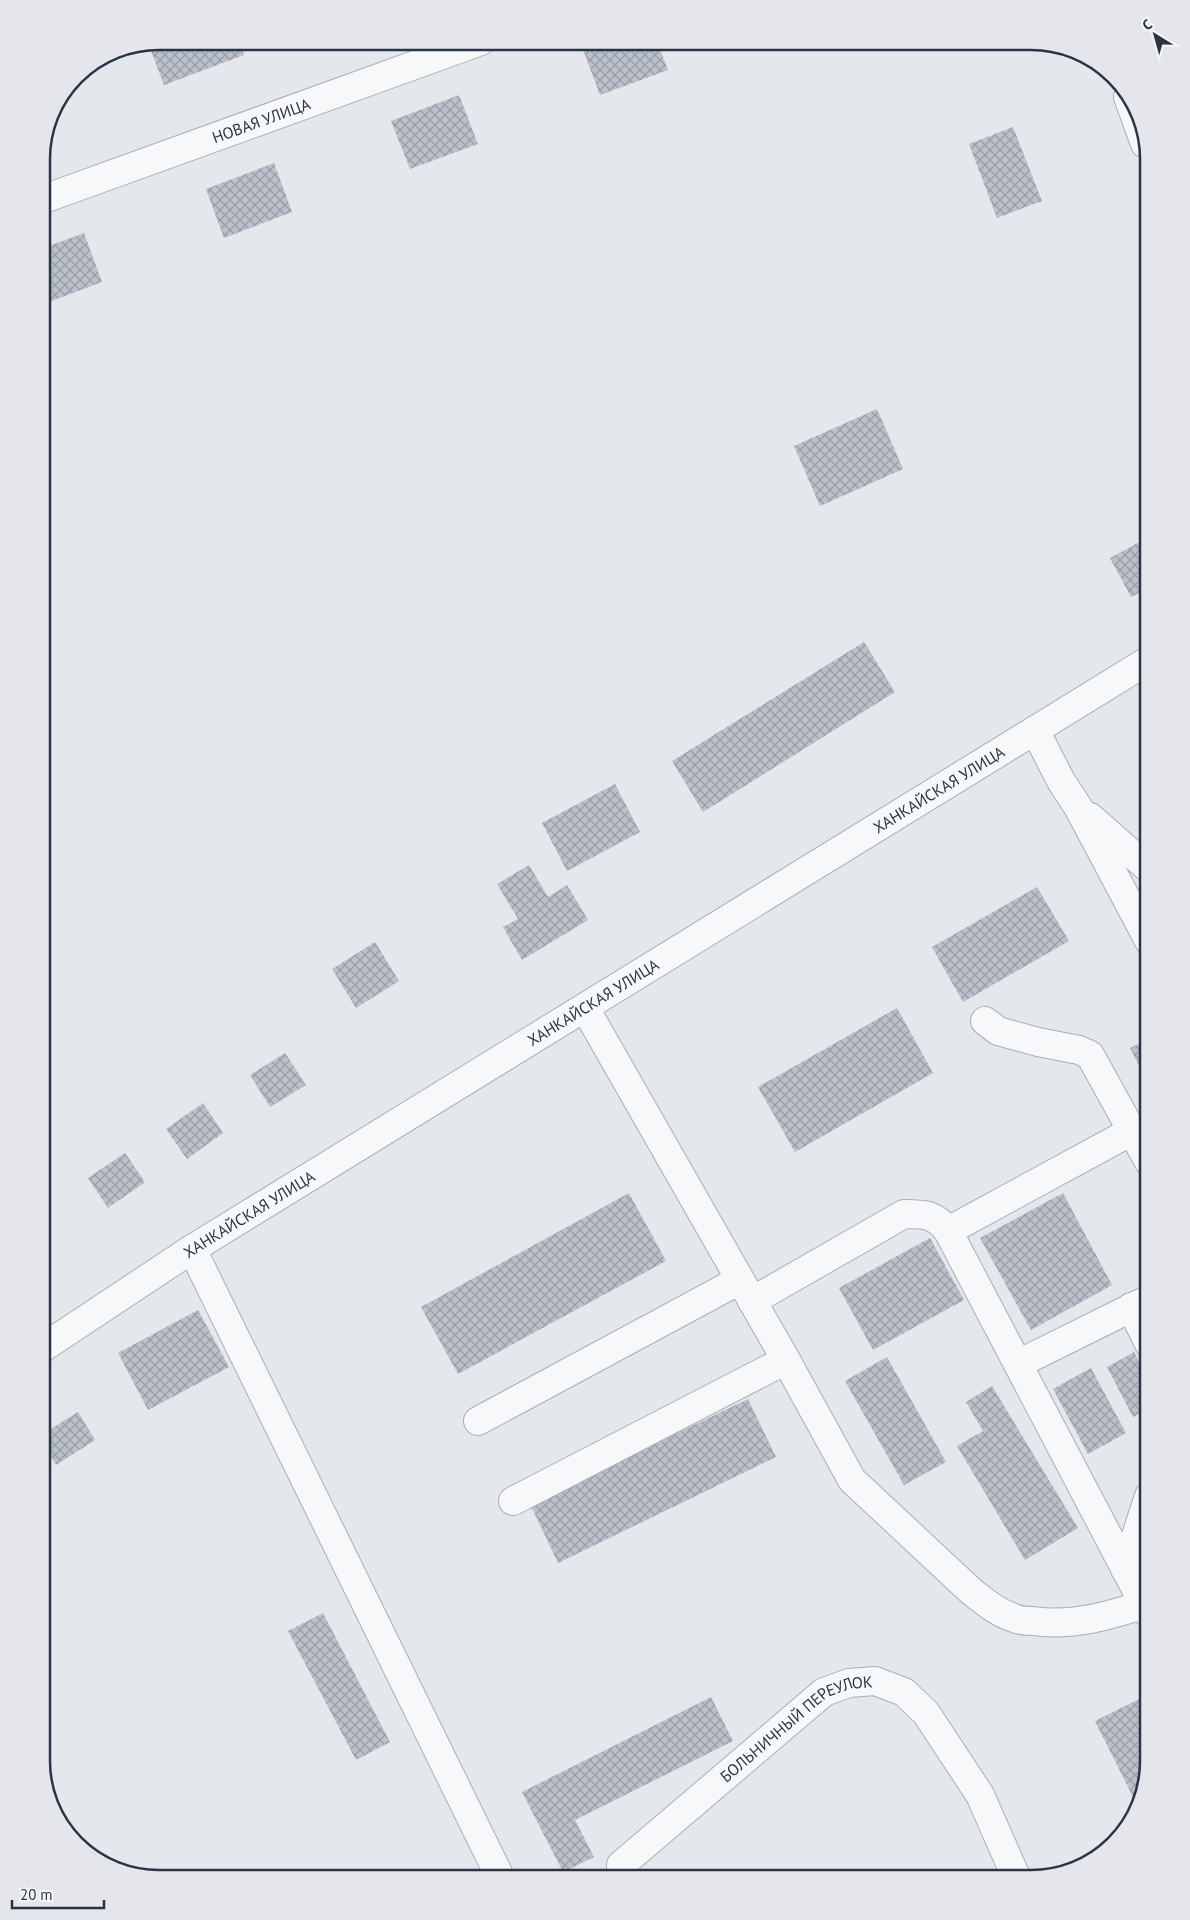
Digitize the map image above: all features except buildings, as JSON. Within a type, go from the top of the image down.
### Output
[{"type":"street","name":"НОВАЯ УЛИЦА","points":[[50,197],[456,50]]},
{"type":"street","name":"ХАНКАЙСКАЯ УЛИЦА","points":[[50,1343],[192,1249],[1140,666]]},
{"type":"street","points":[[1035,730],[1140,924]]},
{"type":"street","points":[[1078,807],[1140,861]]},
{"type":"street","points":[[585,1008],[786,1360],[852,1480],[972,1592],[991,1607],[1015,1619],[1066,1623],[1106,1617],[1140,1609]]},
{"type":"street","points":[[985,1021],[998,1031],[1038,1042],[1079,1050],[1090,1055],[1140,1146]]},
{"type":"street","points":[[948,1231],[1132,1132]]},
{"type":"street","points":[[478,1422],[904,1214],[926,1214],[942,1223],[948,1231],[1140,1595]]},
{"type":"street","points":[[192,1249],[497,1870]]},
{"type":"street","points":[[1018,1364],[1140,1303]]},
{"type":"street","points":[[513,1501],[786,1360]]},
{"type":"street","points":[[1125,1569],[1140,1523]]},
{"type":"street","name":"БОЛЬНИЧНЫЙ ПЕРЕУЛОК","points":[[621,1865],[824,1692],[849,1683],[874,1681],[904,1692],[926,1713],[980,1795],[1013,1870]]}]
